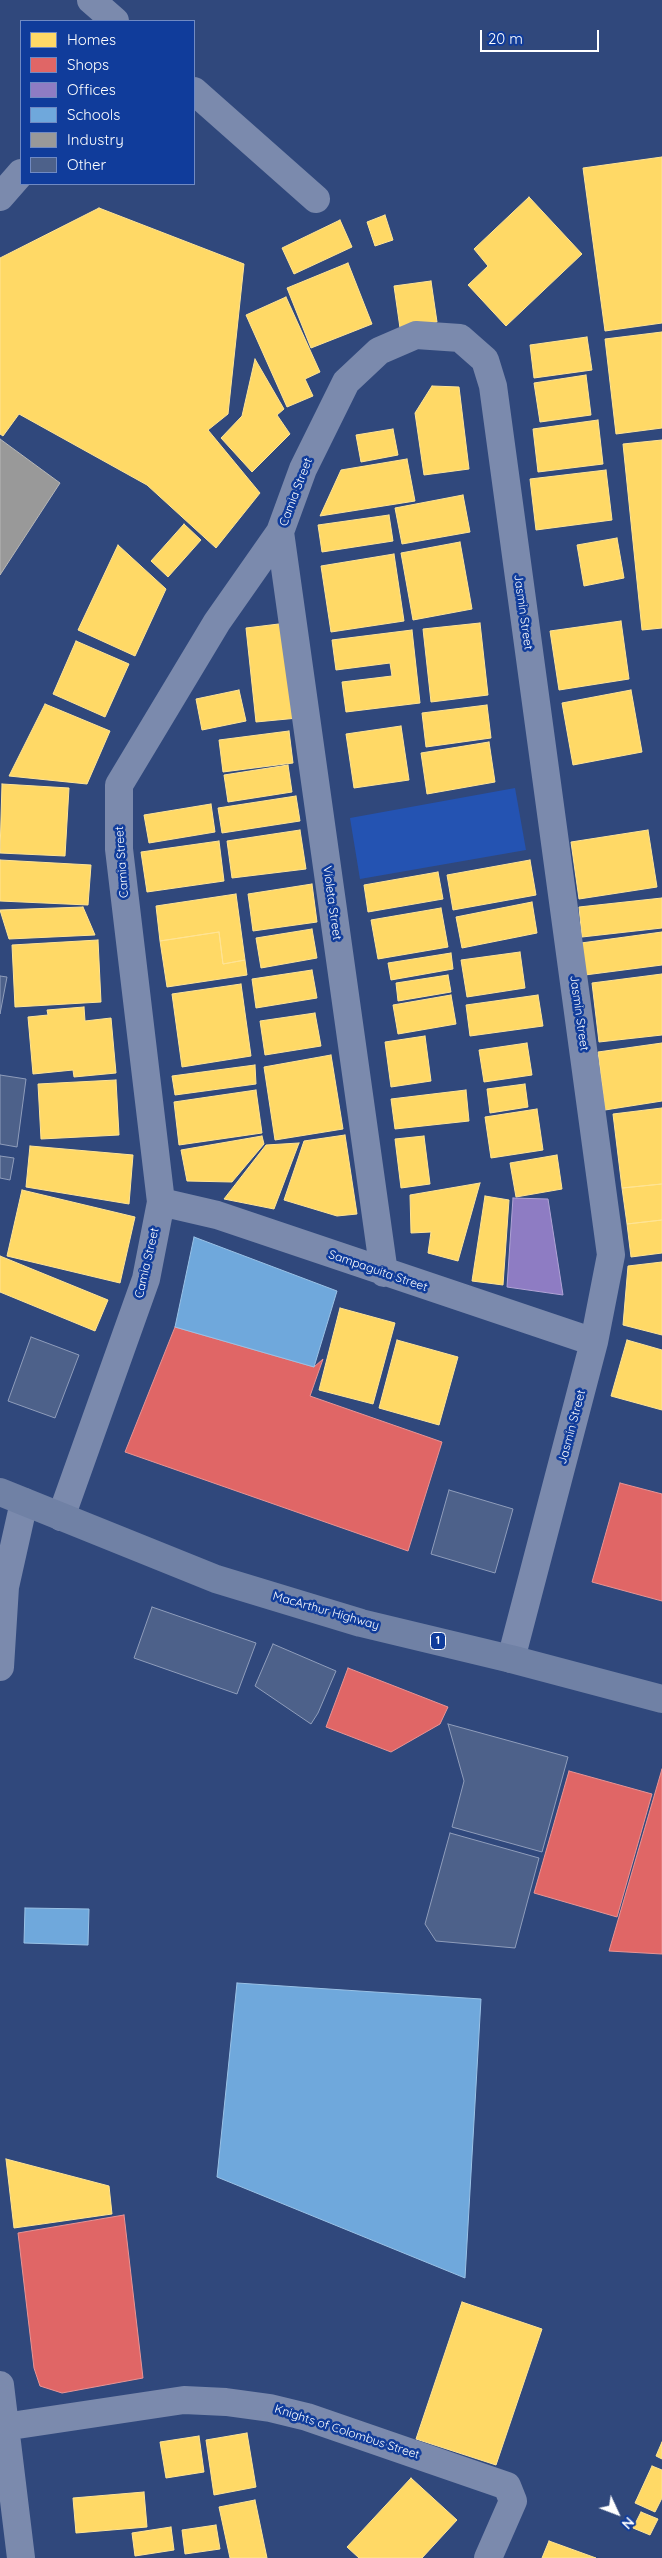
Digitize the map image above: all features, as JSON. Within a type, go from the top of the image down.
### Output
[{"type":"highway","name":"MacArthur Highway","points":[[12,1497],[216,1579],[361,1623],[511,1659],[662,1699]]},
{"type":"street","points":[[91,0],[114,20]]},
{"type":"street","points":[[195,92],[316,198]]},
{"type":"street","points":[[0,197],[20,174]]},
{"type":"street","name":"Camia Street","points":[[61,1517],[146,1279],[161,1202],[118,849],[120,785],[217,622],[280,532],[303,469],[346,382],[379,351],[416,336],[460,338],[485,360]]},
{"type":"street","name":"Jasmin Street","points":[[485,360],[493,386],[550,816],[605,1198],[611,1255],[594,1342],[511,1659]]},
{"type":"street","name":"Violeta Street","points":[[280,532],[384,1273]]},
{"type":"street","name":"Sampaguita Street","points":[[161,1202],[217,1215],[384,1273],[594,1342]]},
{"type":"street","points":[[0,1667],[4,1587],[12,1497]]},
{"type":"street","points":[[0,2384],[21,2558]]},
{"type":"street","name":"Knights of Colombus Street","points":[[4,2428],[184,2400],[226,2402],[279,2410],[507,2486],[513,2501],[488,2558]]},
{"type":"shaded area","points":[[515,788],[526,850],[360,879],[350,818]]},
{"type":"building: Homes","points":[[662,157],[662,323],[605,331],[583,168]]},
{"type":"building: Homes","points":[[529,197],[582,254],[506,326],[468,285],[488,266],[474,249]]},
{"type":"building: Homes","points":[[99,208],[244,264],[228,414],[208,430],[260,493],[216,548],[147,485],[19,414],[3,436],[0,434],[0,258]]},
{"type":"building: Homes","points":[[385,215],[393,240],[375,246],[367,222]]},
{"type":"building: Homes","points":[[340,220],[352,247],[294,274],[282,248]]},
{"type":"building: Homes","points":[[348,263],[372,324],[311,348],[287,288]]},
{"type":"building: Homes","points":[[431,281],[437,322],[400,328],[394,286]]},
{"type":"building: Homes","points":[[286,297],[320,372],[305,379],[313,396],[287,407],[246,315]]},
{"type":"building: Homes","points":[[662,332],[662,428],[616,434],[605,339]]},
{"type":"building: Homes","points":[[587,337],[592,370],[534,378],[530,345]]},
{"type":"building: Homes","points":[[255,359],[284,409],[277,415],[290,434],[252,472],[221,438],[242,416]]},
{"type":"building: Homes","points":[[586,375],[591,415],[540,422],[534,383]]},
{"type":"building: Homes","points":[[432,386],[459,387],[469,469],[424,475],[415,413]]},
{"type":"building: Homes","points":[[598,420],[603,464],[538,472],[533,429]]},
{"type":"building: Homes","points":[[393,429],[398,455],[361,462],[356,435]]},
{"type":"building: Homes","points":[[662,440],[662,628],[642,630],[623,444]]},
{"type":"building: Homes","points":[[407,459],[415,501],[320,516],[341,470]]},
{"type":"building: Homes","points":[[606,470],[612,520],[536,530],[530,479]]},
{"type":"building: Homes","points":[[463,495],[470,532],[402,544],[395,508]]},
{"type":"building: Homes","points":[[389,515],[393,541],[322,552],[318,525]]},
{"type":"building: Homes","points":[[184,524],[201,540],[168,577],[151,561]]},
{"type":"building: Homes","points":[[617,538],[624,578],[584,586],[577,545]]},
{"type":"building: Homes","points":[[460,542],[472,609],[413,620],[401,553]]},
{"type":"building: Homes","points":[[118,545],[166,589],[135,656],[78,630]]},
{"type":"building: Homes","points":[[394,554],[404,621],[331,632],[321,566]]},
{"type":"building: Homes","points":[[621,621],[629,679],[559,690],[550,631]]},
{"type":"building: Homes","points":[[287,623],[298,718],[256,722],[246,628]]},
{"type":"building: Homes","points":[[480,623],[488,695],[431,702],[423,629]]},
{"type":"building: Homes","points":[[412,630],[420,703],[346,712],[342,682],[392,676],[390,663],[336,670],[332,640]]},
{"type":"building: Homes","points":[[76,641],[129,664],[105,717],[53,694]]},
{"type":"building: Homes","points":[[239,690],[246,721],[202,730],[196,699]]},
{"type":"building: Homes","points":[[631,690],[642,752],[573,765],[562,703]]},
{"type":"building: Homes","points":[[45,704],[110,731],[87,784],[9,776]]},
{"type":"building: Homes","points":[[487,705],[491,738],[426,747],[422,713]]},
{"type":"building: Homes","points":[[401,726],[409,780],[354,788],[346,734]]},
{"type":"building: Homes","points":[[289,731],[293,763],[223,772],[219,740]]},
{"type":"building: Homes","points":[[489,742],[495,782],[427,794],[421,753]]},
{"type":"building: Homes","points":[[288,765],[292,792],[228,802],[224,775]]},
{"type":"building: Homes","points":[[2,784],[69,788],[65,856],[0,853]]},
{"type":"building: Homes","points":[[296,796],[300,821],[222,833],[218,808]]},
{"type":"building: Homes","points":[[211,804],[215,832],[149,843],[144,815]]},
{"type":"building: Homes","points":[[300,830],[306,869],[232,878],[227,841]]},
{"type":"building: Homes","points":[[648,830],[657,887],[579,899],[571,842]]},
{"type":"building: Homes","points":[[219,841],[224,881],[147,892],[141,852]]},
{"type":"building: Homes","points":[[0,860],[91,865],[88,905],[0,901]]},
{"type":"building: Homes","points":[[530,860],[536,895],[453,910],[447,875]]},
{"type":"building: Homes","points":[[438,872],[443,899],[368,912],[364,885]]},
{"type":"building: Homes","points":[[312,884],[317,922],[253,931],[248,894]]},
{"type":"building: Homes","points":[[236,894],[245,960],[223,964],[219,932],[160,941],[156,906]]},
{"type":"building: Homes","points":[[662,898],[662,928],[582,937],[579,907]]},
{"type":"building: Homes","points":[[532,902],[537,933],[462,948],[456,917]]},
{"type":"building: Homes","points":[[83,907],[95,935],[9,939],[0,910]]},
{"type":"building: Homes","points":[[441,908],[448,947],[378,959],[371,920]]},
{"type":"building: Homes","points":[[312,929],[317,958],[261,968],[256,938]]},
{"type":"building: Homes","points":[[219,932],[223,964],[245,960],[247,975],[167,987],[160,941]]},
{"type":"building: Homes","points":[[662,932],[662,965],[585,975],[581,943]]},
{"type":"building: Homes","points":[[98,940],[101,1002],[15,1007],[12,945]]},
{"type":"building: Homes","points":[[520,952],[525,988],[467,997],[461,960]]},
{"type":"building: Homes","points":[[451,953],[453,969],[391,980],[388,963]]},
{"type":"building: Homes","points":[[312,970],[317,998],[256,1008],[252,979]]},
{"type":"building: Homes","points":[[662,974],[662,1035],[599,1042],[592,983]]},
{"type":"building: Homes","points":[[448,975],[451,992],[398,1001],[396,983]]},
{"type":"building: Homes","points":[[241,984],[251,1056],[182,1067],[172,994]]},
{"type":"building: Homes","points":[[451,995],[456,1024],[398,1034],[393,1005]]},
{"type":"building: Homes","points":[[538,995],[543,1026],[470,1036],[466,1005]]},
{"type":"building: Homes","points":[[84,1007],[85,1021],[111,1018],[116,1073],[74,1077],[73,1070],[33,1074],[28,1017],[48,1015],[47,1010]]},
{"type":"building: Homes","points":[[315,1013],[321,1046],[265,1055],[260,1021]]},
{"type":"building: Homes","points":[[425,1036],[431,1081],[391,1087],[385,1042]]},
{"type":"building: Homes","points":[[527,1043],[532,1075],[484,1082],[479,1050]]},
{"type":"building: Homes","points":[[662,1043],[662,1101],[605,1110],[598,1052]]},
{"type":"building: Homes","points":[[331,1055],[343,1129],[275,1140],[264,1067]]},
{"type":"building: Homes","points":[[255,1065],[256,1084],[175,1095],[172,1076]]},
{"type":"building: Homes","points":[[116,1080],[119,1135],[41,1139],[38,1084]]},
{"type":"building: Homes","points":[[525,1084],[528,1107],[490,1113],[487,1089]]},
{"type":"building: Homes","points":[[256,1090],[262,1133],[179,1145],[174,1102]]},
{"type":"building: Homes","points":[[466,1090],[469,1121],[395,1129],[391,1099]]},
{"type":"building: Homes","points":[[662,1108],[662,1184],[622,1188],[613,1114]]},
{"type":"building: Homes","points":[[537,1109],[543,1150],[491,1158],[485,1117]]},
{"type":"building: Homes","points":[[345,1135],[357,1214],[337,1216],[284,1200],[304,1141]]},
{"type":"building: Homes","points":[[262,1136],[264,1144],[232,1182],[187,1181],[181,1150]]},
{"type":"building: Homes","points":[[424,1136],[430,1184],[401,1188],[395,1139]]},
{"type":"building: Homes","points":[[299,1143],[274,1209],[224,1199],[266,1145]]},
{"type":"building: Homes","points":[[30,1146],[133,1155],[129,1204],[26,1187]]},
{"type":"building: Homes","points":[[557,1155],[562,1189],[516,1197],[510,1163]]},
{"type":"building: Homes","points":[[480,1183],[458,1261],[428,1253],[431,1232],[411,1233],[410,1195]]},
{"type":"building: Homes","points":[[662,1184],[662,1220],[627,1224],[622,1188]]},
{"type":"building: Homes","points":[[22,1190],[135,1217],[120,1283],[7,1256]]},
{"type":"building: Homes","points":[[485,1196],[509,1200],[503,1285],[472,1281]]},
{"type":"building: Homes","points":[[662,1220],[662,1253],[631,1257],[627,1224]]},
{"type":"building: Homes","points":[[0,1256],[108,1300],[95,1331],[0,1292]]},
{"type":"building: Homes","points":[[662,1262],[662,1335],[623,1325],[628,1266]]},
{"type":"building: Homes","points":[[340,1308],[395,1323],[373,1404],[319,1390]]},
{"type":"building: Homes","points":[[397,1340],[458,1357],[439,1425],[379,1408]]},
{"type":"building: Homes","points":[[627,1340],[662,1350],[662,1410],[611,1396]]},
{"type":"building: Homes","points":[[6,2159],[109,2186],[112,2214],[14,2228]]},
{"type":"building: Homes","points":[[462,2302],[542,2329],[496,2465],[416,2439]]},
{"type":"building: Homes","points":[[247,2433],[256,2487],[214,2495],[206,2440]]},
{"type":"building: Homes","points":[[199,2436],[204,2472],[166,2478],[160,2442]]},
{"type":"building: Homes","points":[[662,2442],[662,2459],[656,2456]]},
{"type":"building: Homes","points":[[652,2466],[662,2470],[662,2498],[655,2512],[635,2503]]},
{"type":"building: Homes","points":[[411,2478],[457,2520],[422,2558],[359,2558],[347,2547]]},
{"type":"building: Homes","points":[[144,2492],[147,2527],[76,2533],[73,2498]]},
{"type":"building: Homes","points":[[255,2500],[267,2558],[230,2558],[219,2507]]},
{"type":"building: Homes","points":[[641,2512],[658,2519],[650,2535],[633,2528]]},
{"type":"building: Homes","points":[[216,2525],[220,2549],[185,2554],[182,2530]]},
{"type":"building: Homes","points":[[171,2527],[174,2550],[135,2556],[132,2533]]},
{"type":"building: Homes","points":[[549,2541],[596,2558],[542,2558]]},
{"type":"building: Shops","points":[[175,1327],[314,1367],[323,1359],[310,1396],[442,1442],[408,1551],[125,1452]]},
{"type":"building: Shops","points":[[620,1483],[662,1494],[662,1601],[592,1582]]},
{"type":"building: Shops","points":[[348,1668],[448,1707],[440,1724],[391,1752],[326,1727]]},
{"type":"building: Shops","points":[[662,1769],[662,1954],[609,1951]]},
{"type":"building: Shops","points":[[569,1771],[652,1794],[617,1917],[534,1893]]},
{"type":"building: Shops","points":[[124,2215],[143,2378],[62,2393],[40,2386],[34,2368],[18,2233]]},
{"type":"building: Offices","points":[[513,1198],[548,1199],[563,1295],[507,1287]]},
{"type":"building: Schools","points":[[194,1237],[337,1291],[314,1367],[175,1327]]},
{"type":"building: Schools","points":[[25,1908],[89,1909],[88,1945],[24,1943]]},
{"type":"building: Schools","points":[[237,1983],[481,1999],[465,2278],[217,2177]]},
{"type":"building: Industry","points":[[0,439],[60,483],[0,575]]},
{"type":"building: Other","points":[[0,976],[7,977],[0,1014]]},
{"type":"building: Other","points":[[0,1075],[26,1079],[17,1147],[0,1144]]},
{"type":"building: Other","points":[[0,1156],[14,1158],[10,1180],[0,1178]]},
{"type":"building: Other","points":[[31,1337],[79,1355],[55,1418],[8,1401]]},
{"type":"building: Other","points":[[449,1490],[513,1509],[495,1573],[431,1554]]},
{"type":"building: Other","points":[[152,1607],[256,1643],[237,1694],[134,1658]]},
{"type":"building: Other","points":[[273,1644],[336,1671],[318,1713],[311,1724],[255,1686]]},
{"type":"building: Other","points":[[448,1724],[568,1757],[542,1852],[452,1827],[464,1781]]},
{"type":"building: Other","points":[[450,1833],[539,1858],[515,1948],[436,1941],[425,1924]]}]
